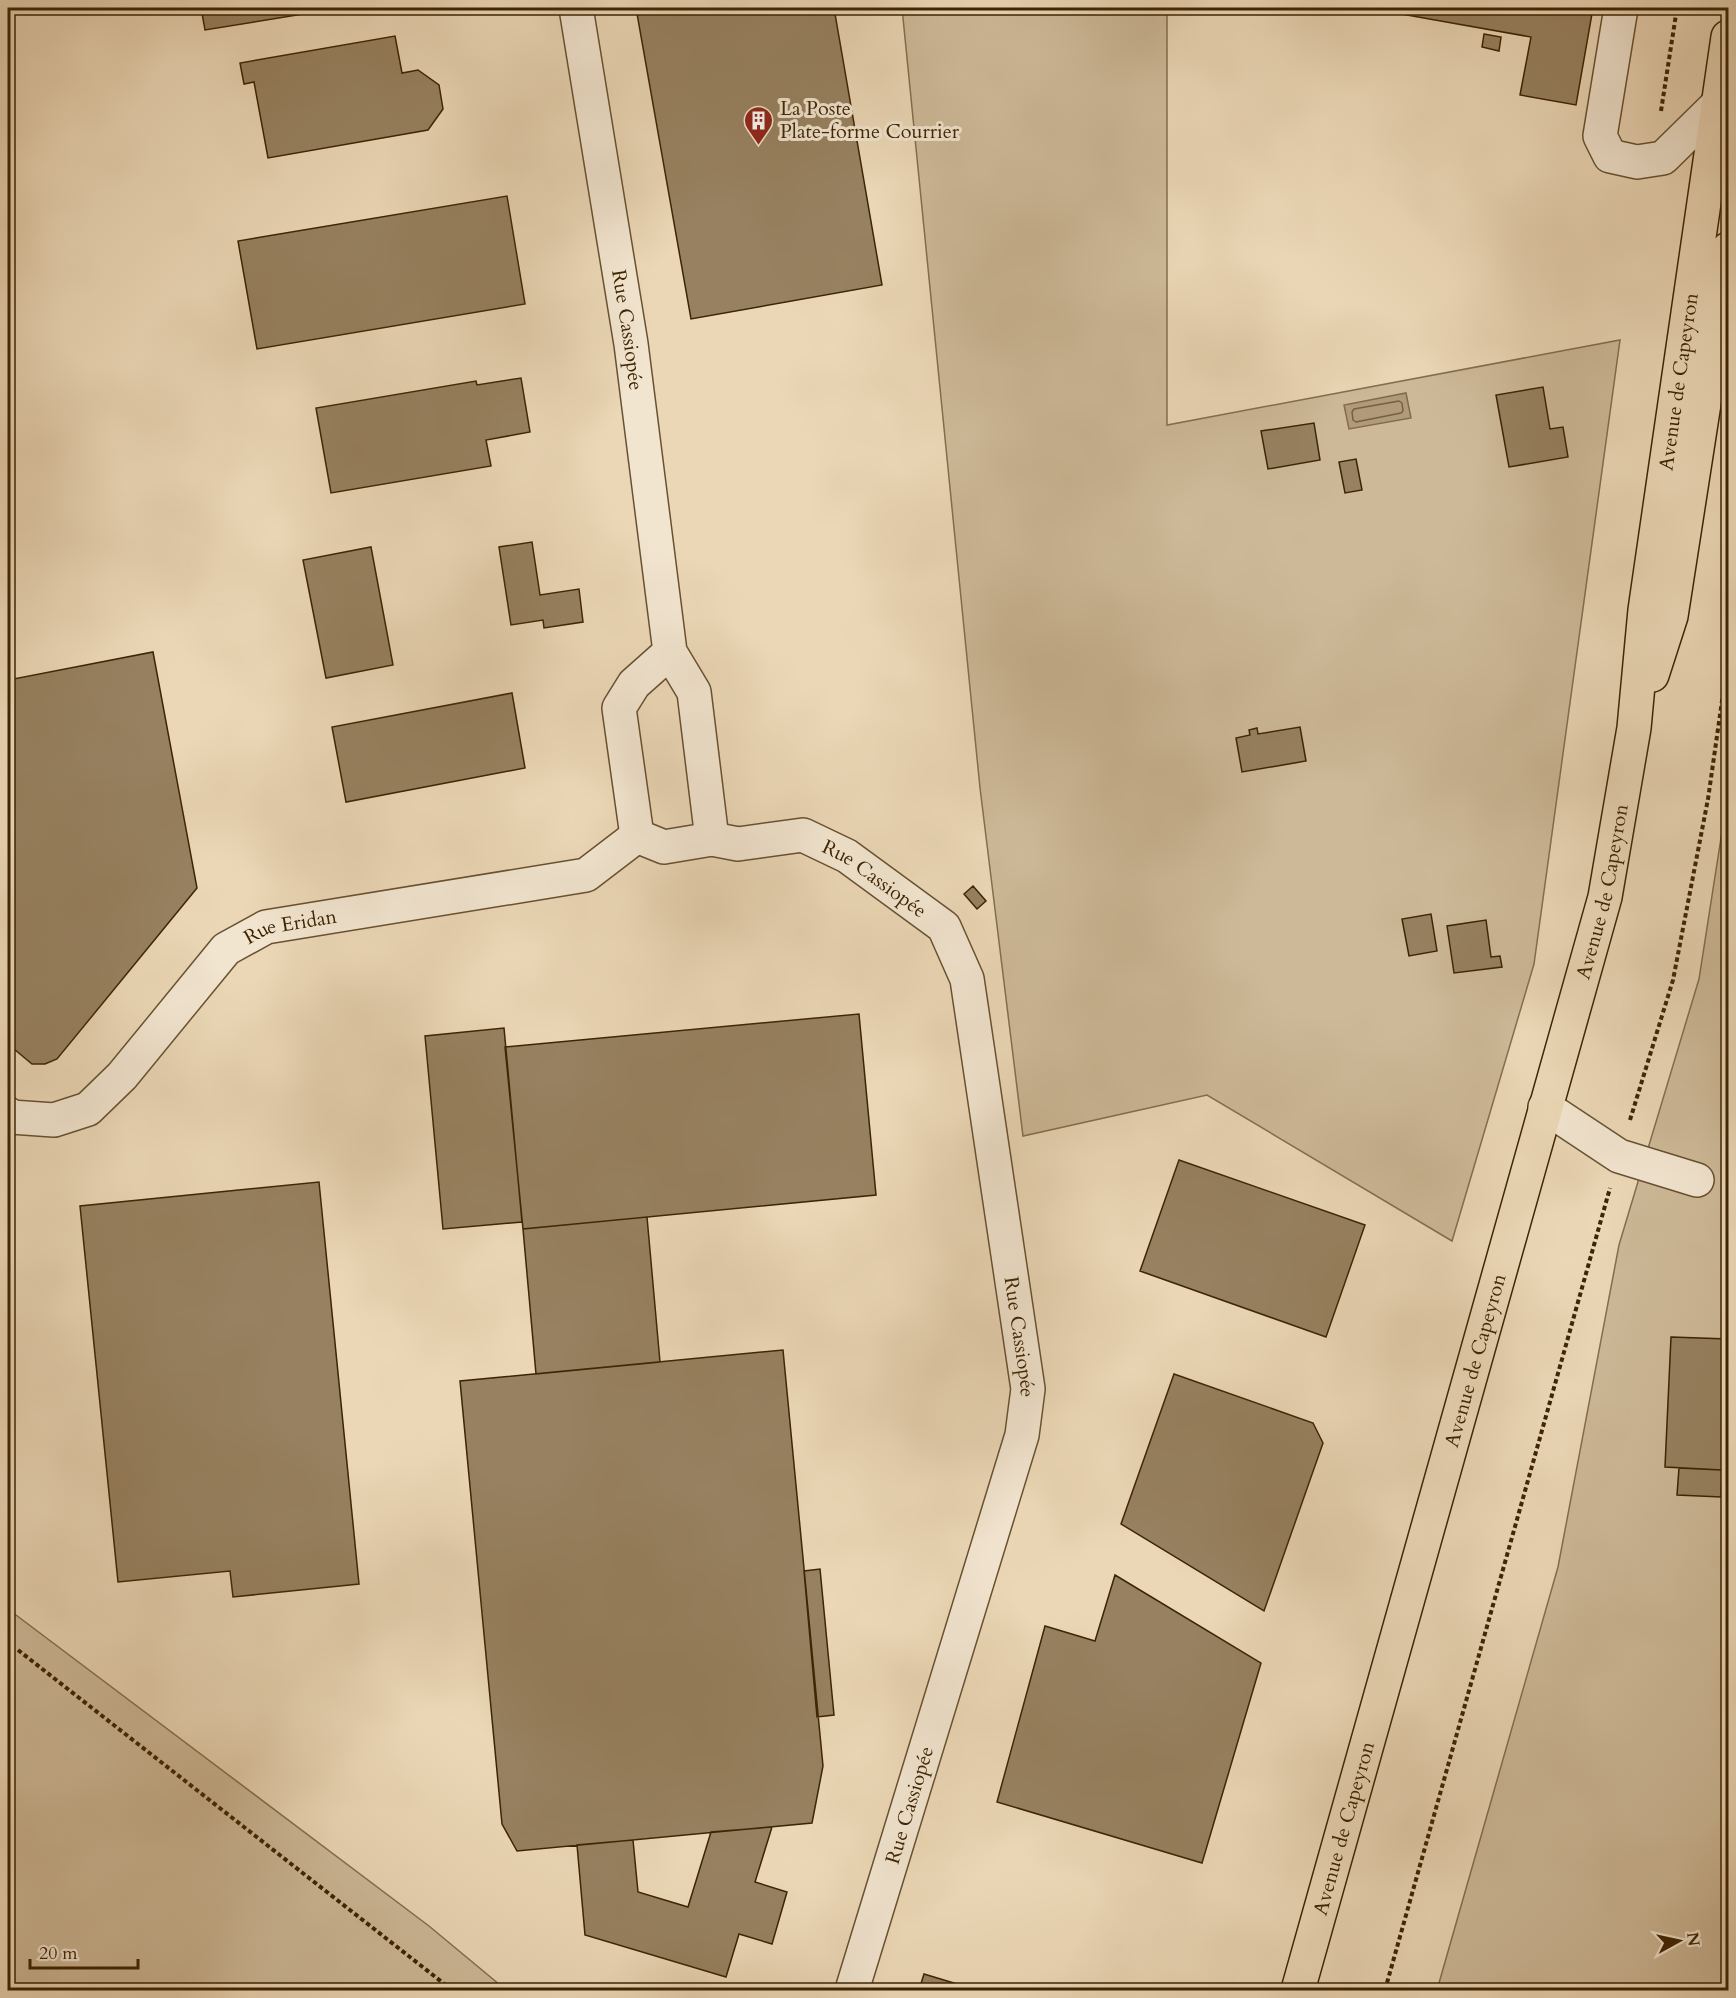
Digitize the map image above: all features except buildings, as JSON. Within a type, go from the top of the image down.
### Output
[{"type":"main road","name":"Avenue de Capeyron","points":[[1299,1990],[1605,897],[1634,728],[1645,610],[1728,37]]},
{"type":"main road","name":"Avenue de Capeyron","points":[[1634,728],[1671,616],[1720,358],[1728,249]]},
{"type":"lane","name":"Rue Cassiopée","points":[[576,8],[631,344],[670,652],[694,692],[712,839]]},
{"type":"lane","points":[[1621,8],[1600,136],[1610,156],[1637,162],[1663,158],[1719,103]]},
{"type":"lane","points":[[637,836],[619,708],[634,684],[670,652]]},
{"type":"lane","name":"Rue Cassiopée","points":[[637,836],[664,847],[712,839],[738,844],[803,835],[847,856],[944,927],[967,979],[1028,1389],[1022,1435],[852,1990]]},
{"type":"lane","name":"Rue Eridan","points":[[8,1114],[10,1117],[54,1120],[88,1109],[122,1076],[226,949],[266,927],[586,875],[637,836]]},
{"type":"lane","points":[[1545,1107],[1619,1156],[1697,1180]]},
{"type":"path","points":[[1654,159],[1677,8]]},
{"type":"path","points":[[1385,1990],[1619,1156],[1673,980],[1708,799],[1728,658]]},
{"type":"path","points":[[18,1650],[452,1990]]},
{"type":"shaded area","points":[[902,8],[1167,8],[1167,425],[1620,340],[1534,964],[1452,1241],[1207,1095],[1023,1136],[980,788]]},
{"type":"shaded area","points":[[1728,793],[1728,1990],[1437,1990],[1558,1567],[1619,1245],[1699,979]]},
{"type":"shaded area","points":[[8,1609],[429,1926],[506,1990],[8,1990]]},
{"type":"water","points":[[1406,393],[1411,418],[1349,429],[1344,405]]},
{"type":"place","name":"La Poste Plate-forme Courrier","points":[[759,146]]}]
